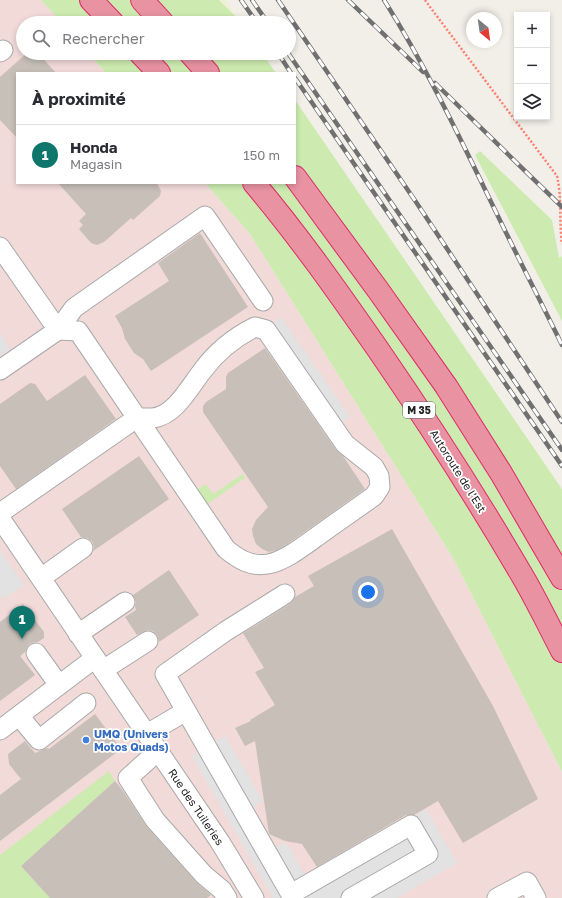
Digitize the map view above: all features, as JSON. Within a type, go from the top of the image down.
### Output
[{"type":"highway","points":[[91,0],[106,16]]},
{"type":"highway","points":[[142,0],[157,16]]},
{"type":"highway","points":[[147,60],[158,72]]},
{"type":"highway","points":[[196,60],[207,72]]},
{"type":"highway","points":[[296,178],[446,386],[501,473],[562,578]]},
{"type":"highway","name":"Autoroute de l’Est","points":[[255,184],[349,308],[416,404],[469,486],[523,578],[562,651]]},
{"type":"street","points":[[3,362],[58,330],[74,308],[205,216],[263,301]]},
{"type":"street","points":[[0,247],[58,330]]},
{"type":"street","points":[[2,524],[133,421],[154,418],[167,412],[184,397],[204,369],[225,346],[243,333],[255,327],[266,330],[345,444],[374,467],[379,476],[380,487],[374,496],[296,551],[268,564],[252,564],[239,559],[226,549],[133,421],[78,331],[58,330]]},
{"type":"street","name":"Rue des Tuileries","points":[[2,524],[41,578],[220,842],[254,898]]},
{"type":"street","points":[[41,578],[83,548]]},
{"type":"street","points":[[285,594],[226,631],[165,674],[292,896],[411,825],[428,854],[350,898]]},
{"type":"street","points":[[78,634],[125,602]]},
{"type":"street","points":[[0,730],[59,685],[148,641]]},
{"type":"street","points":[[36,653],[59,685]]},
{"type":"street","points":[[19,716],[39,740],[86,703]]},
{"type":"street","points":[[146,734],[186,712]]},
{"type":"street","points":[[158,751],[128,778],[155,820],[204,875],[222,890],[227,898]]},
{"type":"street","points":[[497,898],[527,882],[536,898]]},
{"type":"path","points":[[425,0],[434,14],[557,176],[561,191],[562,244]]},
{"type":"shaded area","points":[[0,0],[41,0],[56,16],[16,16],[16,60],[94,60],[105,72],[16,72],[16,184],[206,184],[250,234],[453,558],[562,772],[562,898],[0,898]]},
{"type":"shaded area","points":[[281,317],[350,417],[340,424],[272,324]]},
{"type":"shaded area","points":[[0,332],[10,349],[0,356]]},
{"type":"shaded area","points":[[0,550],[24,585],[4,599],[0,594]]},
{"type":"shaded area","points":[[225,736],[263,801],[252,808],[275,848],[286,842],[307,878],[426,809],[457,863],[397,898],[273,898],[192,756]]},
{"type":"green space","points":[[41,0],[219,0],[235,16],[56,16]]},
{"type":"green space","points":[[218,0],[225,0],[237,16],[235,16]]},
{"type":"green space","points":[[94,60],[267,60],[275,72],[105,72]]},
{"type":"green space","points":[[296,101],[562,489],[562,772],[453,558],[250,234],[206,184],[296,184]]},
{"type":"green space","points":[[480,151],[552,220],[559,258],[562,256],[562,321],[475,155]]},
{"type":"green space","points":[[243,474],[245,478],[206,505],[197,492],[198,489],[206,484],[213,494]]},
{"type":"green space","points":[[109,771],[115,781],[21,866],[50,898],[0,898],[0,855]]},
{"type":"building","points":[[19,60],[44,60],[55,72],[16,72],[16,137],[0,120],[0,77]]},
{"type":"building","points":[[59,184],[158,184],[161,191],[160,196],[133,220],[131,218],[104,242],[97,245],[91,243],[79,229],[83,225],[79,221],[86,214]]},
{"type":"building","points":[[200,233],[248,307],[151,371],[143,359],[134,353],[125,339],[122,328],[115,316],[169,281],[158,263]]},
{"type":"building","points":[[265,348],[365,489],[289,543],[277,550],[269,552],[256,544],[252,529],[256,520],[268,507],[203,412],[203,406],[206,402],[226,389],[226,377],[228,373]]},
{"type":"building","points":[[85,375],[116,419],[16,489],[0,466],[0,404],[30,383],[35,384],[47,401]]},
{"type":"building","points":[[139,456],[169,499],[93,551],[94,547],[92,541],[81,537],[62,509]]},
{"type":"building","points":[[392,529],[493,706],[538,799],[463,843],[438,801],[414,815],[406,815],[317,867],[302,844],[285,841],[269,834],[255,741],[245,746],[235,728],[251,721],[250,720],[275,705],[255,672],[264,668],[243,633],[291,603],[295,597],[314,586],[308,576]]},
{"type":"building","points":[[169,570],[199,615],[159,642],[157,635],[153,631],[147,630],[137,635],[125,617],[136,610],[136,601],[133,595]]},
{"type":"building","points":[[23,604],[44,632],[44,638],[38,642],[29,644],[25,652],[20,656],[35,675],[0,701],[0,622]]},
{"type":"building","points":[[95,714],[121,749],[0,841],[0,795],[21,779],[9,764],[8,754],[25,741],[35,753],[47,748],[49,749]]},
{"type":"building","points":[[115,781],[147,827],[196,882],[211,895],[207,898],[50,898],[21,866]]},
{"type":"railway","points":[[241,0],[252,16]]},
{"type":"railway","points":[[252,0],[263,16]]},
{"type":"railway","points":[[278,0],[289,16]]},
{"type":"railway","points":[[348,0],[423,72]]},
{"type":"railway","points":[[384,0],[415,52],[443,104],[562,345]]},
{"type":"railway","points":[[296,26],[416,202],[562,422]]},
{"type":"railway","points":[[283,60],[290,72]]},
{"type":"railway","points":[[293,60],[562,450]]},
{"type":"railway","points":[[296,79],[562,466]]},
{"type":"railway","points":[[435,83],[562,207]]},
{"type":"place","name":"Honda","points":[[22,639]]},
{"type":"place","name":"UMQ (Univers Motos Quads)","points":[[86,740]]}]
